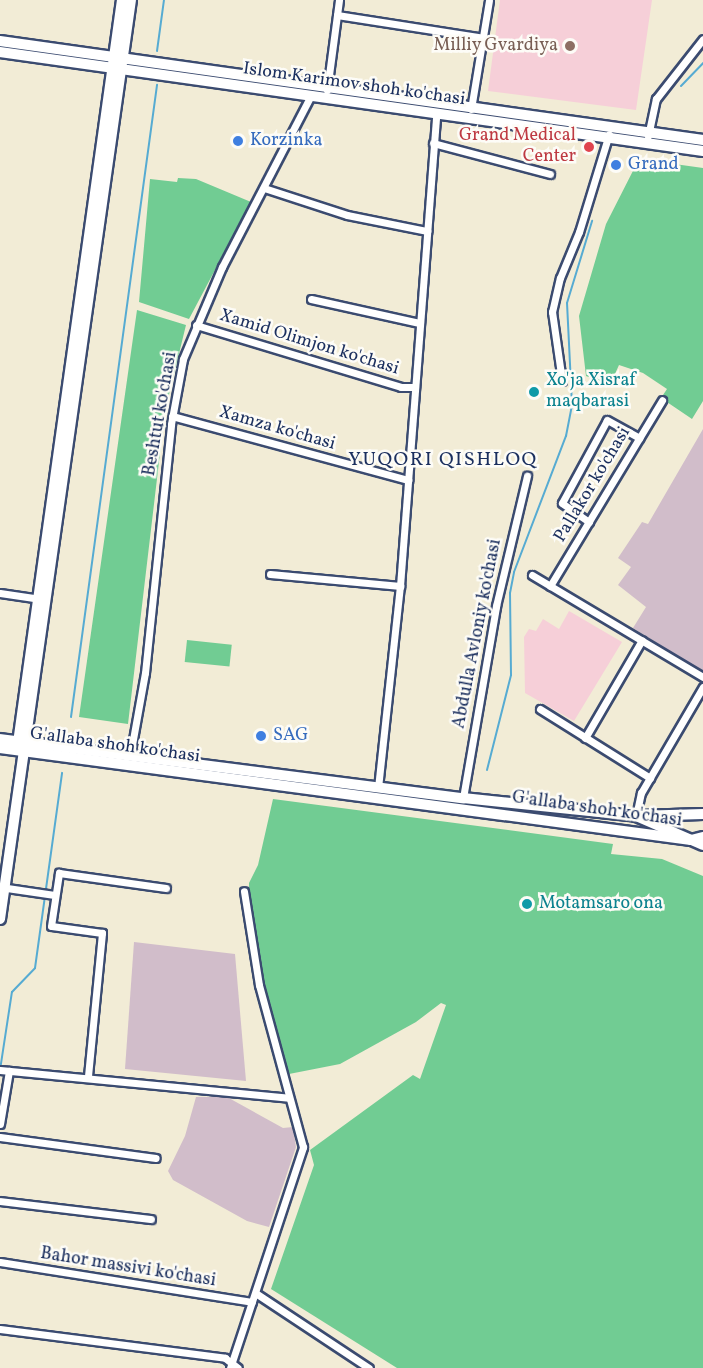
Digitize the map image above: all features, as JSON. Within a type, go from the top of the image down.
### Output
[{"type":"main road","points":[[117,64],[122,0]]},
{"type":"main road","points":[[0,919],[2,887],[117,64],[130,0]]},
{"type":"main road","name":"Islom Karimov shoh ko'chasi","points":[[0,41],[117,64],[311,95],[327,92],[436,113],[471,112]]},
{"type":"main road","name":"Islom Karimov shoh ko'chasi","points":[[0,52],[117,64],[471,112],[647,139],[703,151]]},
{"type":"main road","name":"Islom Karimov shoh ko'chasi","points":[[647,139],[703,140]]},
{"type":"main road","points":[[0,739],[22,746]]},
{"type":"main road","points":[[0,867],[22,746]]},
{"type":"main road","name":"G'allaba shoh ko'chasi","points":[[22,746],[691,840]]},
{"type":"main road","name":"G'allaba shoh ko'chasi","points":[[0,748],[22,746],[130,756],[378,788],[636,816],[691,840]]},
{"type":"main road","points":[[636,816],[703,814]]},
{"type":"main road","points":[[691,840],[703,837]]},
{"type":"main road","points":[[691,840],[703,845]]},
{"type":"street","points":[[327,92],[339,0]]},
{"type":"street","points":[[471,112],[489,0]]},
{"type":"street","points":[[337,15],[484,38]]},
{"type":"street","points":[[647,139],[656,99],[703,39]]},
{"type":"street","name":"Beshtut ko'chasi","points":[[130,756],[145,673],[172,416],[183,359],[196,325],[311,95]]},
{"type":"street","points":[[378,788],[400,586],[436,113]]},
{"type":"street","points":[[562,381],[552,325],[553,304],[609,134]]},
{"type":"street","points":[[433,143],[550,174]]},
{"type":"street","points":[[264,188],[347,215],[426,231]]},
{"type":"street","points":[[311,299],[419,323]]},
{"type":"street","name":"Xamid Olimjon ko'chasi","points":[[196,325],[401,387],[415,387]]},
{"type":"street","name":"Pallakor ko'chasi","points":[[550,586],[662,400]]},
{"type":"street","name":"Xamza ko'chasi","points":[[172,416],[408,480]]},
{"type":"street","points":[[589,522],[562,503],[608,420],[639,438]]},
{"type":"street","name":"Abdulla Avloniy ko'chasi","points":[[463,798],[496,606],[528,476]]},
{"type":"street","points":[[270,574],[400,586]]},
{"type":"street","points":[[532,575],[703,677]]},
{"type":"street","points":[[0,593],[42,599]]},
{"type":"street","points":[[585,738],[642,640]]},
{"type":"street","points":[[636,816],[638,802],[650,778],[703,687]]},
{"type":"street","points":[[540,709],[650,778]]},
{"type":"street","points":[[88,1076],[102,933],[51,926],[59,873],[166,888]]},
{"type":"street","points":[[2,887],[54,895]]},
{"type":"street","points":[[0,1329],[225,1358],[233,1366],[303,1147],[259,985],[244,891]]},
{"type":"street","points":[[0,1070],[88,1076],[289,1098]]},
{"type":"street","points":[[0,1124],[9,1071]]},
{"type":"street","points":[[0,1137],[156,1158]]},
{"type":"street","points":[[0,1201],[151,1219]]},
{"type":"street","name":"Bahor massivi ko'chasi","points":[[0,1262],[252,1302]]},
{"type":"street","points":[[257,1294],[358,1365],[369,1368]]},
{"type":"shaded area","name":"Milliy Gvardiya","points":[[500,0],[652,0],[636,110],[488,91]]},
{"type":"shaded area","points":[[703,429],[703,672],[633,628],[646,607],[618,585],[631,567],[618,558],[642,522],[648,524]]},
{"type":"shaded area","points":[[569,611],[622,642],[574,721],[525,693],[524,637],[529,629],[536,631],[543,619],[559,629]]},
{"type":"shaded area","points":[[134,942],[235,954],[246,1081],[125,1069]]},
{"type":"shaded area","points":[[196,1097],[227,1097],[283,1128],[293,1127],[296,1147],[269,1227],[247,1221],[173,1180],[168,1171],[185,1136]]},
{"type":"green space","points":[[639,159],[703,168],[703,401],[692,419],[661,398],[667,389],[643,373],[619,365],[610,385],[586,376],[579,316],[606,224]]},
{"type":"green space","points":[[178,178],[196,179],[251,202],[189,319],[139,302],[150,179],[177,182]]},
{"type":"green space","points":[[137,310],[186,325],[165,411],[128,724],[79,717]]},
{"type":"green space","points":[[187,640],[232,645],[229,667],[185,662]]},
{"type":"green space","points":[[273,799],[613,844],[611,854],[662,859],[703,876],[703,1368],[397,1368],[271,1289],[314,1165],[310,1150],[413,1075],[420,1079],[446,1005],[441,1003],[416,1022],[340,1064],[289,1074],[260,978],[249,896],[249,883],[258,865]]},
{"type":"waterway","points":[[157,51],[164,0]]},
{"type":"waterway","points":[[681,86],[703,63]]},
{"type":"waterway","points":[[71,717],[157,85]]},
{"type":"waterway","points":[[487,770],[511,675],[510,593],[514,572],[566,436],[572,405],[567,303],[592,221]]},
{"type":"waterway","points":[[0,1070],[12,992],[35,968],[62,773]]},
{"type":"place","name":"Milliy Gvardiya","points":[[570,46]]},
{"type":"place","name":"Korzinka","points":[[238,141]]},
{"type":"place","name":"Grand Medical Center","points":[[589,147]]},
{"type":"place","name":"Grand","points":[[616,165]]},
{"type":"place","name":"Xo'ja Xisraf maqbarasi","points":[[534,392]]},
{"type":"place","name":"SAG","points":[[261,736]]},
{"type":"place","name":"Motamsaro ona","points":[[527,904]]},
{"type":"district","name":"YUQORI QISHLOQ","points":[[443,460]]}]
